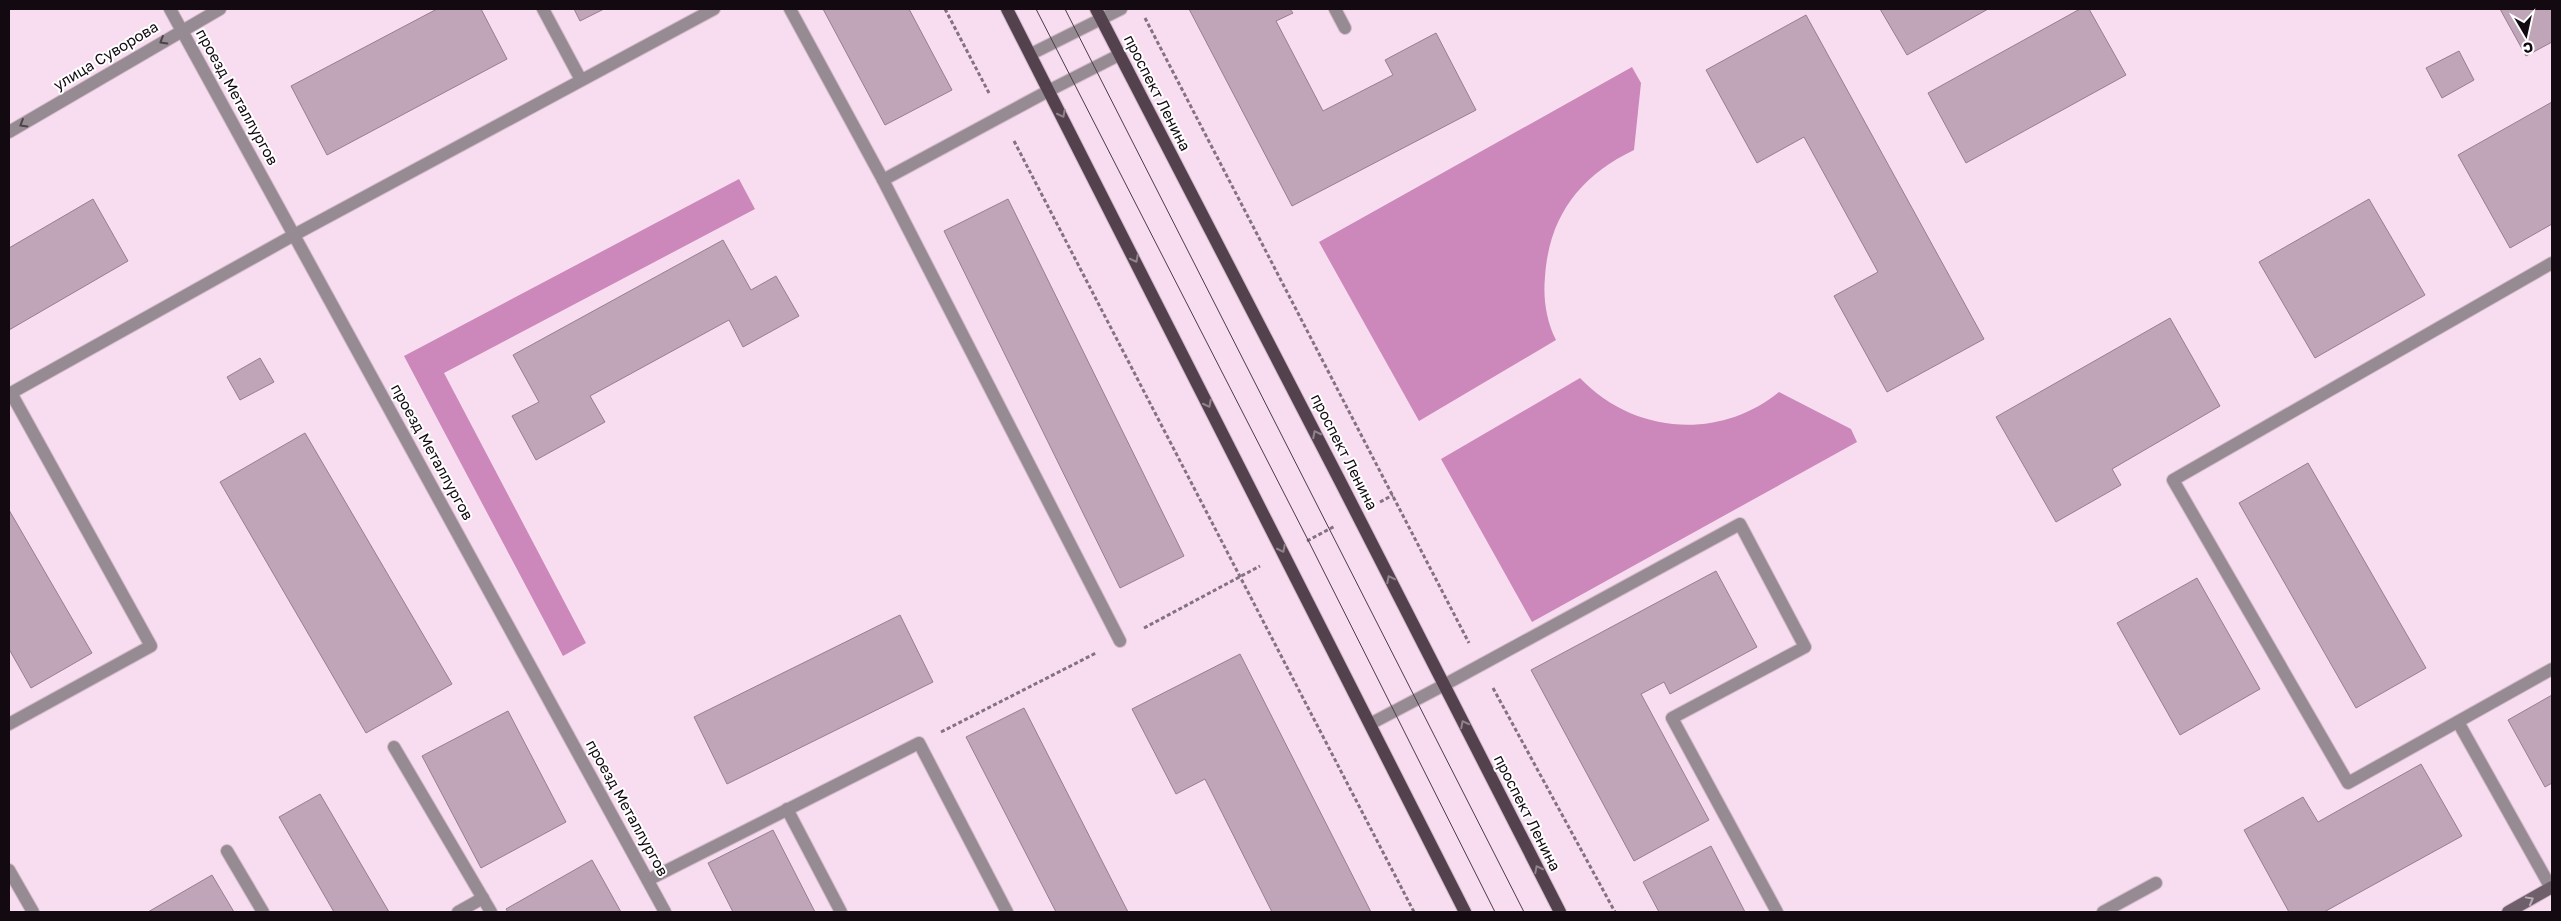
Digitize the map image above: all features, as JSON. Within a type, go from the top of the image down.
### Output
[{"type":"main road","points":[[1007,9],[1050,90],[1465,912]]},
{"type":"main road","name":"проспект Ленина","points":[[1098,14],[1357,514],[1560,912]]},
{"type":"main road","points":[[2508,912],[2551,888]]},
{"type":"street","name":"проезд Металлургов","points":[[170,9],[665,912]]},
{"type":"street","name":"улица Суворова","points":[[9,132],[220,9]]},
{"type":"street","points":[[543,9],[581,80]]},
{"type":"street","points":[[9,724],[151,646],[11,393],[294,235],[714,9]]},
{"type":"street","points":[[790,9],[883,180],[1120,641]]},
{"type":"street","points":[[1031,54],[1098,14],[1120,9]]},
{"type":"street","points":[[1335,9],[1346,28]]},
{"type":"street","points":[[883,180],[1050,90],[1120,55]]},
{"type":"street","points":[[2552,263],[2173,480],[2348,783],[2552,669]]},
{"type":"street","points":[[1370,724],[1482,666],[1740,524],[1805,648],[1672,718],[1777,912]]},
{"type":"street","points":[[2458,722],[2551,888]]},
{"type":"street","points":[[648,880],[918,743],[1007,912]]},
{"type":"street","points":[[394,746],[491,912]]},
{"type":"street","points":[[787,809],[841,912]]},
{"type":"street","points":[[227,852],[263,912]]},
{"type":"street","points":[[9,870],[33,912]]},
{"type":"street","points":[[2103,912],[2156,884]]},
{"type":"street","points":[[458,912],[483,898]]},
{"type":"path","points":[[945,9],[1414,912]]},
{"type":"path","points":[[1140,9],[1392,495],[1615,912]]},
{"type":"path","points":[[918,743],[1120,641],[1392,495]]},
{"type":"shaded area","points":[[1632,67],[1641,83],[1634,150],[1598,172],[1583,186],[1571,200],[1553,235],[1548,255],[1544,293],[1548,317],[1556,340],[1419,421],[1319,242]]},
{"type":"shaded area","points":[[739,179],[755,209],[444,373],[586,643],[563,656],[404,356]]},
{"type":"shaded area","points":[[1580,378],[1601,397],[1625,411],[1650,420],[1677,424],[1704,424],[1730,418],[1755,408],[1779,392],[1851,429],[1857,442],[1532,622],[1441,459]]},
{"type":"building","points":[[437,9],[481,9],[507,59],[327,155],[291,86]]},
{"type":"building","points":[[574,9],[604,9],[580,21]]},
{"type":"building","points":[[823,9],[909,9],[952,90],[885,125]]},
{"type":"building","points":[[1189,9],[1290,9],[1293,13],[1276,21],[1323,111],[1393,75],[1385,60],[1436,33],[1476,110],[1292,206]]},
{"type":"building","points":[[1880,9],[1988,9],[1907,55]]},
{"type":"building","points":[[2080,9],[2089,9],[2126,75],[1966,163],[1928,93]]},
{"type":"building","points":[[2500,9],[2552,9],[2552,42],[2526,56]]},
{"type":"building","points":[[1806,15],[1984,339],[1887,392],[1834,296],[1878,272],[1804,137],[1757,163],[1706,70]]},
{"type":"building","points":[[2459,51],[2474,80],[2442,98],[2426,68]]},
{"type":"building","points":[[2552,102],[2552,224],[2510,248],[2458,155]]},
{"type":"building","points":[[93,199],[128,261],[9,330],[9,248]]},
{"type":"building","points":[[1008,199],[1184,556],[1120,588],[944,231]]},
{"type":"building","points":[[2369,199],[2425,295],[2315,358],[2259,262]]},
{"type":"building","points":[[723,240],[751,290],[776,276],[799,316],[743,347],[729,320],[590,396],[605,422],[536,460],[512,416],[539,402],[513,355]]},
{"type":"building","points":[[2170,318],[2220,406],[2112,469],[2121,485],[2056,522],[1996,417]]},
{"type":"building","points":[[260,358],[274,382],[240,400],[227,377]]},
{"type":"building","points":[[305,433],[452,684],[366,733],[220,482]]},
{"type":"building","points":[[2308,463],[2426,668],[2356,708],[2239,503]]},
{"type":"building","points":[[9,510],[92,653],[31,688],[9,649]]},
{"type":"building","points":[[1716,571],[1757,647],[1670,694],[1664,682],[1641,694],[1709,820],[1634,861],[1531,670]]},
{"type":"building","points":[[2197,578],[2260,689],[2180,735],[2117,623]]},
{"type":"building","points":[[900,615],[933,682],[727,784],[694,717]]},
{"type":"building","points":[[1240,654],[1371,912],[1272,912],[1205,779],[1176,794],[1132,709]]},
{"type":"building","points":[[2552,695],[2552,783],[2545,787],[2508,720]]},
{"type":"building","points":[[1024,708],[1128,912],[1056,912],[966,737]]},
{"type":"building","points":[[508,711],[566,822],[481,868],[422,756]]},
{"type":"building","points":[[2421,764],[2462,836],[2324,912],[2289,912],[2244,830],[2303,797],[2318,822]]},
{"type":"building","points":[[320,794],[389,912],[334,912],[279,817]]},
{"type":"building","points":[[773,830],[815,912],[733,912],[708,863]]},
{"type":"building","points":[[1711,846],[1745,912],[1659,912],[1643,882]]},
{"type":"building","points":[[592,860],[621,912],[508,912],[506,909]]},
{"type":"building","points":[[212,875],[234,912],[148,912]]},
{"type":"tram line","points":[[1036,9],[1308,540],[1495,912]]},
{"type":"tram line","points":[[1065,9],[1524,912]]}]
